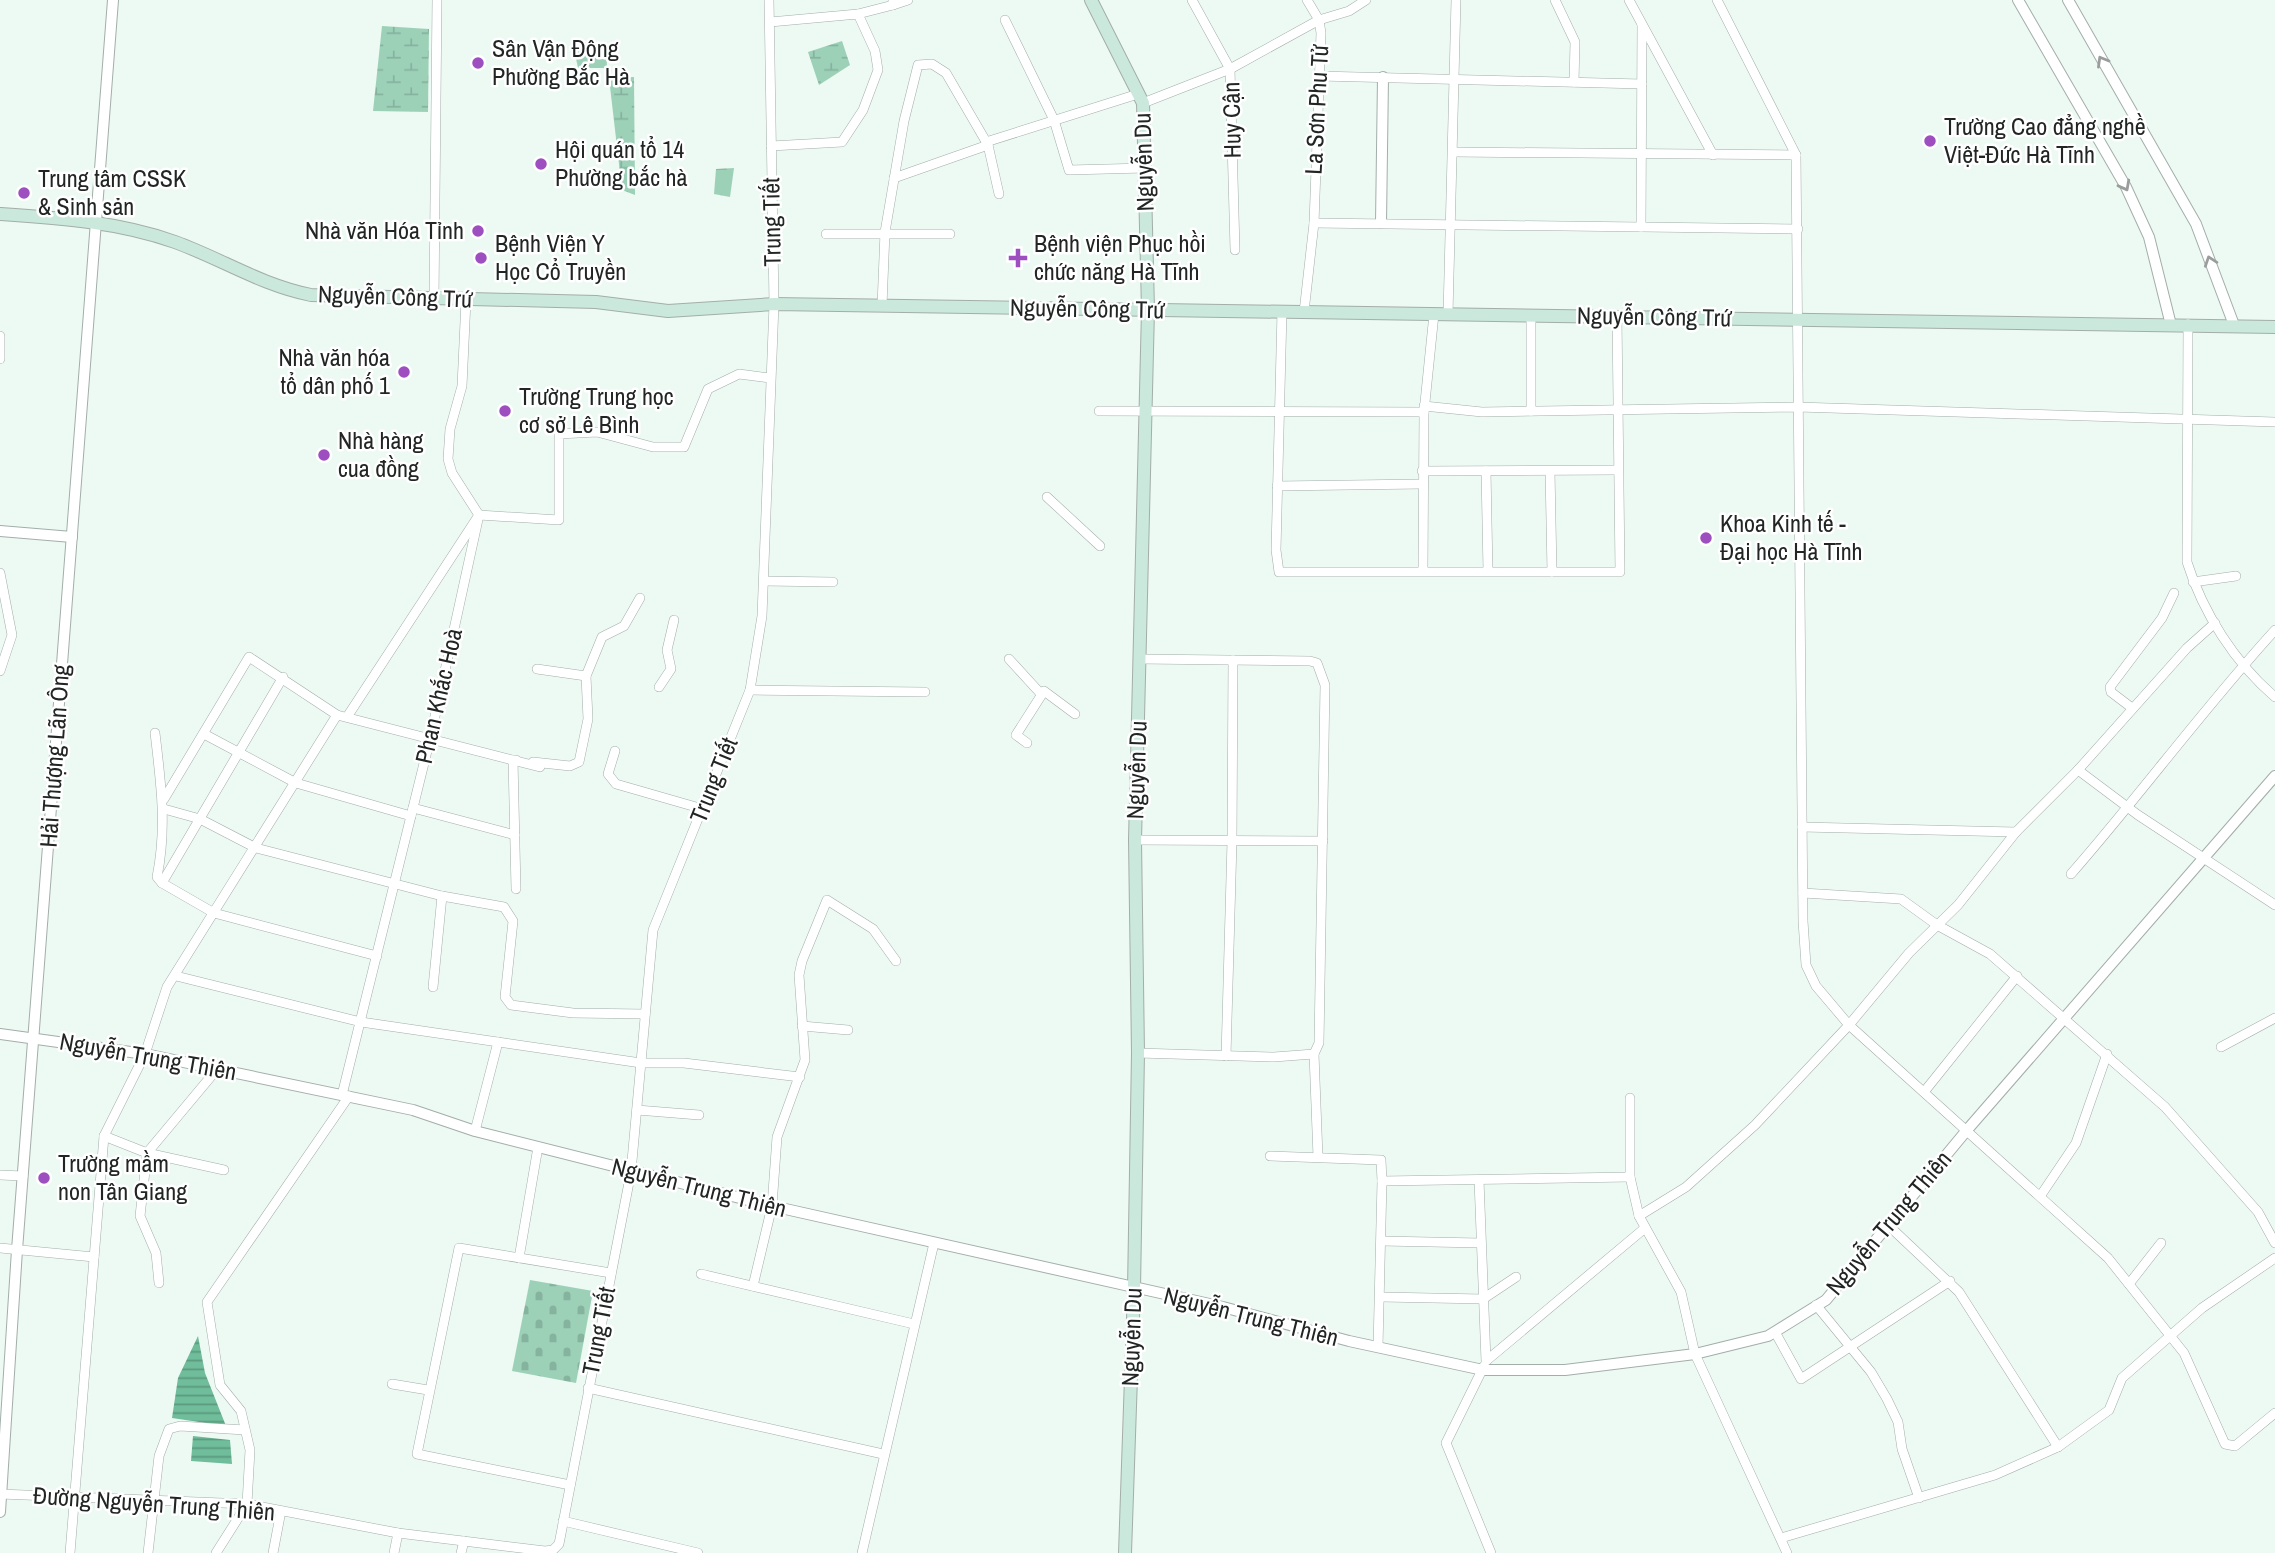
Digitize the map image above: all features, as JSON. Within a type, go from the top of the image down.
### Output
[{"type":"main road","name":"Nguyễn Du","points":[[1091,0],[1141,99],[1149,310],[1135,840],[1138,1053],[1134,1289],[1125,1553]]},
{"type":"main road","name":"Nguyễn Công Trứ","points":[[0,214],[95,222],[175,242],[264,283],[294,292],[434,299],[596,302],[668,310],[774,304],[2275,327]]},
{"type":"street","name":"Hải Thượng Lãn Ông","points":[[0,1513],[3,1401],[81,446],[113,0]]},
{"type":"street","points":[[434,299],[437,0]]},
{"type":"street","name":"Trung Tiết","points":[[554,1550],[563,1521],[631,1172],[653,930],[750,690],[762,616],[774,304],[769,0]]},
{"type":"street","points":[[770,22],[858,14],[893,2],[908,0]]},
{"type":"street","name":"Huy Cận","points":[[1192,0],[1230,69],[1234,250]]},
{"type":"street","name":"La Sơn Phu Tử","points":[[1304,312],[1314,223],[1319,76],[1319,20],[1307,0]]},
{"type":"street","points":[[894,178],[1054,120],[1141,99],[1230,69],[1319,20],[1349,10],[1366,0]]},
{"type":"street","points":[[1448,314],[1456,0]]},
{"type":"street","points":[[1555,0],[1575,42],[1574,82]]},
{"type":"street","points":[[1629,0],[1713,155]]},
{"type":"street","points":[[1717,0],[1796,155],[1803,893],[1806,965],[1809,976],[1849,1025],[2098,1249],[2171,1336],[2194,1370],[2225,1444],[2235,1446],[2275,1413]]},
{"type":"street","points":[[2018,0],[2126,187],[2149,237],[2171,325]]},
{"type":"street","points":[[2068,0],[2196,224],[2234,325]]},
{"type":"street","points":[[771,146],[833,145],[845,138],[868,100],[878,70],[875,51],[858,14]]},
{"type":"street","points":[[1005,20],[1054,120],[1069,170],[1145,168]]},
{"type":"street","points":[[1641,227],[1642,25]]},
{"type":"street","points":[[882,306],[885,232],[914,73],[921,64],[937,66],[946,73],[987,143],[999,194]]},
{"type":"street","points":[[1319,76],[1642,84]]},
{"type":"street","points":[[1381,223],[1383,78]]},
{"type":"street","points":[[1454,152],[1796,155]]},
{"type":"street","points":[[1314,223],[1798,229]]},
{"type":"street","points":[[826,234],[950,234]]},
{"type":"street","points":[[466,300],[463,386],[450,429],[448,459],[452,473],[479,515]]},
{"type":"street","points":[[1282,312],[1276,550],[1279,572],[1620,572],[1617,317]]},
{"type":"street","points":[[1423,571],[1424,409],[1434,314]]},
{"type":"street","points":[[1531,315],[1531,411]]},
{"type":"street","points":[[2188,324],[2187,562],[2193,582],[2242,667],[2275,697]]},
{"type":"street","points":[[0,336],[0,359]]},
{"type":"street","points":[[479,515],[559,520],[559,434],[597,432],[653,447],[684,447],[708,389],[739,374],[770,378]]},
{"type":"street","points":[[1099,411],[1424,409],[1482,412],[1798,408],[2275,422]]},
{"type":"street","points":[[1422,471],[1617,470]]},
{"type":"street","points":[[1486,471],[1488,572]]},
{"type":"street","points":[[1550,471],[1552,572]]},
{"type":"street","points":[[1277,486],[1422,484]]},
{"type":"street","points":[[1047,497],[1100,546]]},
{"type":"street","points":[[70,1553],[104,1136],[145,1054],[167,988],[296,783],[479,515]]},
{"type":"street","name":"Phan Khắc Hoà","points":[[247,1504],[250,1450],[241,1411],[220,1385],[207,1302],[345,1096],[430,739],[479,515]]},
{"type":"street","points":[[0,531],[72,537]]},
{"type":"street","points":[[0,573],[12,635],[0,670]]},
{"type":"street","points":[[2193,582],[2236,576]]},
{"type":"street","points":[[764,581],[833,582]]},
{"type":"street","points":[[2132,708],[2111,692],[2110,687],[2162,618],[2174,593]]},
{"type":"street","points":[[513,760],[570,766],[579,762],[588,719],[586,676],[602,637],[624,626],[640,598]]},
{"type":"street","points":[[659,687],[671,669],[667,650],[674,620]]},
{"type":"street","points":[[1639,1216],[1686,1187],[1755,1125],[1849,1025],[1909,953],[1958,905],[2016,832],[2078,770],[2187,648],[2216,623]]},
{"type":"street","points":[[2071,874],[2128,808],[2175,745],[2275,630]]},
{"type":"street","points":[[164,804],[249,657],[342,716],[540,766]]},
{"type":"street","points":[[1009,659],[1041,694]]},
{"type":"street","points":[[1140,659],[1317,663],[1326,690],[1319,1043],[1314,1054],[1318,1157]]},
{"type":"street","points":[[1226,1056],[1232,841],[1233,660]]},
{"type":"street","points":[[537,669],[586,676]]},
{"type":"street","points":[[162,883],[283,677]]},
{"type":"street","points":[[750,690],[925,692]]},
{"type":"street","points":[[1027,743],[1016,735],[1044,691],[1075,714]]},
{"type":"street","points":[[155,733],[164,804],[164,843],[157,877],[162,883],[214,914],[377,956]]},
{"type":"street","points":[[204,734],[296,783],[515,835]]},
{"type":"street","points":[[615,751],[608,774],[616,784],[703,809]]},
{"type":"street","points":[[513,760],[516,889]]},
{"type":"street","points":[[2078,770],[2128,808],[2275,905]]},
{"type":"street","name":"Nguyễn Trung Thiên","points":[[0,1034],[145,1054],[413,1110],[475,1131],[631,1172],[1134,1289],[1223,1307],[1378,1347],[1485,1365],[1551,1371],[1695,1354],[1775,1332],[1826,1300],[1967,1130],[2275,776]]},
{"type":"street","points":[[164,804],[256,848],[442,896],[499,905],[510,913],[513,931],[505,996],[509,1004],[573,1013],[645,1014]]},
{"type":"street","points":[[1802,827],[2016,832]]},
{"type":"street","points":[[1135,840],[1323,841]]},
{"type":"street","points":[[1803,893],[1901,899],[1937,925],[1990,954],[2108,1054],[2165,1107],[2258,1212],[2275,1243]]},
{"type":"street","points":[[433,987],[442,896]]},
{"type":"street","points":[[753,1286],[772,1206],[777,1137],[805,1060],[799,975],[827,900],[873,929],[896,961]]},
{"type":"street","points":[[176,976],[361,1022],[444,1031],[498,1042],[641,1063],[684,1063],[800,1077]]},
{"type":"street","points":[[1924,1091],[2017,976]]},
{"type":"street","points":[[2221,1047],[2275,1018]]},
{"type":"street","points":[[802,1027],[848,1030]]},
{"type":"street","points":[[475,1131],[498,1042]]},
{"type":"street","points":[[1138,1053],[1273,1057],[1314,1054]]},
{"type":"street","points":[[2041,1195],[2076,1143],[2108,1054]]},
{"type":"street","points":[[159,1283],[156,1253],[139,1210],[147,1153],[218,1068]]},
{"type":"street","points":[[1630,1098],[1630,1177],[1639,1216],[1681,1292],[1695,1354],[1787,1553]]},
{"type":"street","points":[[637,1110],[699,1115]]},
{"type":"street","points":[[104,1136],[147,1153],[224,1170]]},
{"type":"street","points":[[519,1258],[538,1147]]},
{"type":"street","points":[[1270,1156],[1381,1160],[1382,1297],[1378,1347]]},
{"type":"street","points":[[0,1175],[23,1176]]},
{"type":"street","points":[[1382,1181],[1630,1177]]},
{"type":"street","points":[[1479,1180],[1485,1365]]},
{"type":"street","points":[[1888,1225],[1950,1281],[2058,1447]]},
{"type":"street","points":[[1491,1553],[1446,1443],[1485,1365],[1645,1228]]},
{"type":"street","points":[[1382,1241],[1480,1242]]},
{"type":"street","points":[[862,1553],[934,1243]]},
{"type":"street","points":[[2129,1284],[2161,1243]]},
{"type":"street","points":[[0,1248],[94,1257]]},
{"type":"street","points":[[570,1485],[417,1454],[428,1390],[459,1248],[611,1273]]},
{"type":"street","points":[[1781,1538],[1995,1475],[2058,1447],[2109,1410],[2122,1378],[2202,1308],[2275,1258]]},
{"type":"street","points":[[701,1274],[914,1324]]},
{"type":"street","points":[[1382,1297],[1483,1299],[1516,1278]]},
{"type":"street","points":[[1775,1332],[1801,1379],[1950,1281]]},
{"type":"street","points":[[1816,1306],[1871,1372],[1898,1422],[1902,1450],[1919,1498]]},
{"type":"street","points":[[392,1384],[428,1390]]},
{"type":"street","points":[[589,1388],[883,1454]]},
{"type":"street","points":[[148,1553],[159,1456],[169,1429],[180,1426],[245,1430]]},
{"type":"street","name":"Đường Nguyễn Trung Thiên","points":[[1,1494],[247,1504],[398,1533],[554,1550]]},
{"type":"street","points":[[216,1553],[247,1504]]},
{"type":"street","points":[[273,1553],[281,1511]]},
{"type":"street","points":[[563,1521],[698,1553]]},
{"type":"street","points":[[394,1553],[398,1533]]},
{"type":"street","points":[[461,1553],[464,1541]]},
{"type":"green space","points":[[382,26],[429,29],[428,112],[373,111]]},
{"type":"green space","points":[[842,41],[850,65],[819,85],[808,52]]},
{"type":"green space","points":[[585,42],[606,43],[607,68],[578,68],[574,49]]},
{"type":"green space","points":[[634,77],[635,195],[622,190],[609,78]]},
{"type":"green space","points":[[734,168],[730,197],[714,194],[716,169]]},
{"type":"green space","points":[[530,1280],[593,1291],[576,1383],[512,1371]]},
{"type":"shaded area","points":[[198,1336],[205,1373],[226,1426],[172,1418],[178,1378]]},
{"type":"shaded area","points":[[193,1436],[230,1440],[232,1464],[191,1461]]},
{"type":"place","name":"Sân Vận Động Phường Bắc Hà","points":[[478,63]]},
{"type":"place","name":"Trường Cao đẳng nghề Việt-Đức Hà Tĩnh","points":[[1930,141]]},
{"type":"place","name":"Hội quán tổ 14 Phường bắc hà","points":[[541,164]]},
{"type":"place","name":"Trung tâm CSSK & Sinh sản","points":[[24,193]]},
{"type":"place","name":"Nhà văn Hóa Tỉnh","points":[[478,231]]},
{"type":"place","name":"Bệnh Viện Y Học Cổ Truyền","points":[[481,258]]},
{"type":"place","name":"Bệnh viện Phục hồi chức năng Hà Tĩnh","points":[[1018,258]]},
{"type":"place","name":"Nhà văn hóa tổ dân phố 1","points":[[404,372]]},
{"type":"place","name":"Trường Trung học cơ sở Lê Bình","points":[[505,411]]},
{"type":"place","name":"Nhà hàng cua đồng","points":[[324,455]]},
{"type":"place","name":"Khoa Kinh tế - Đại học Hà Tĩnh","points":[[1706,538]]},
{"type":"place","name":"Trường mầm non Tân Giang","points":[[44,1178]]}]
